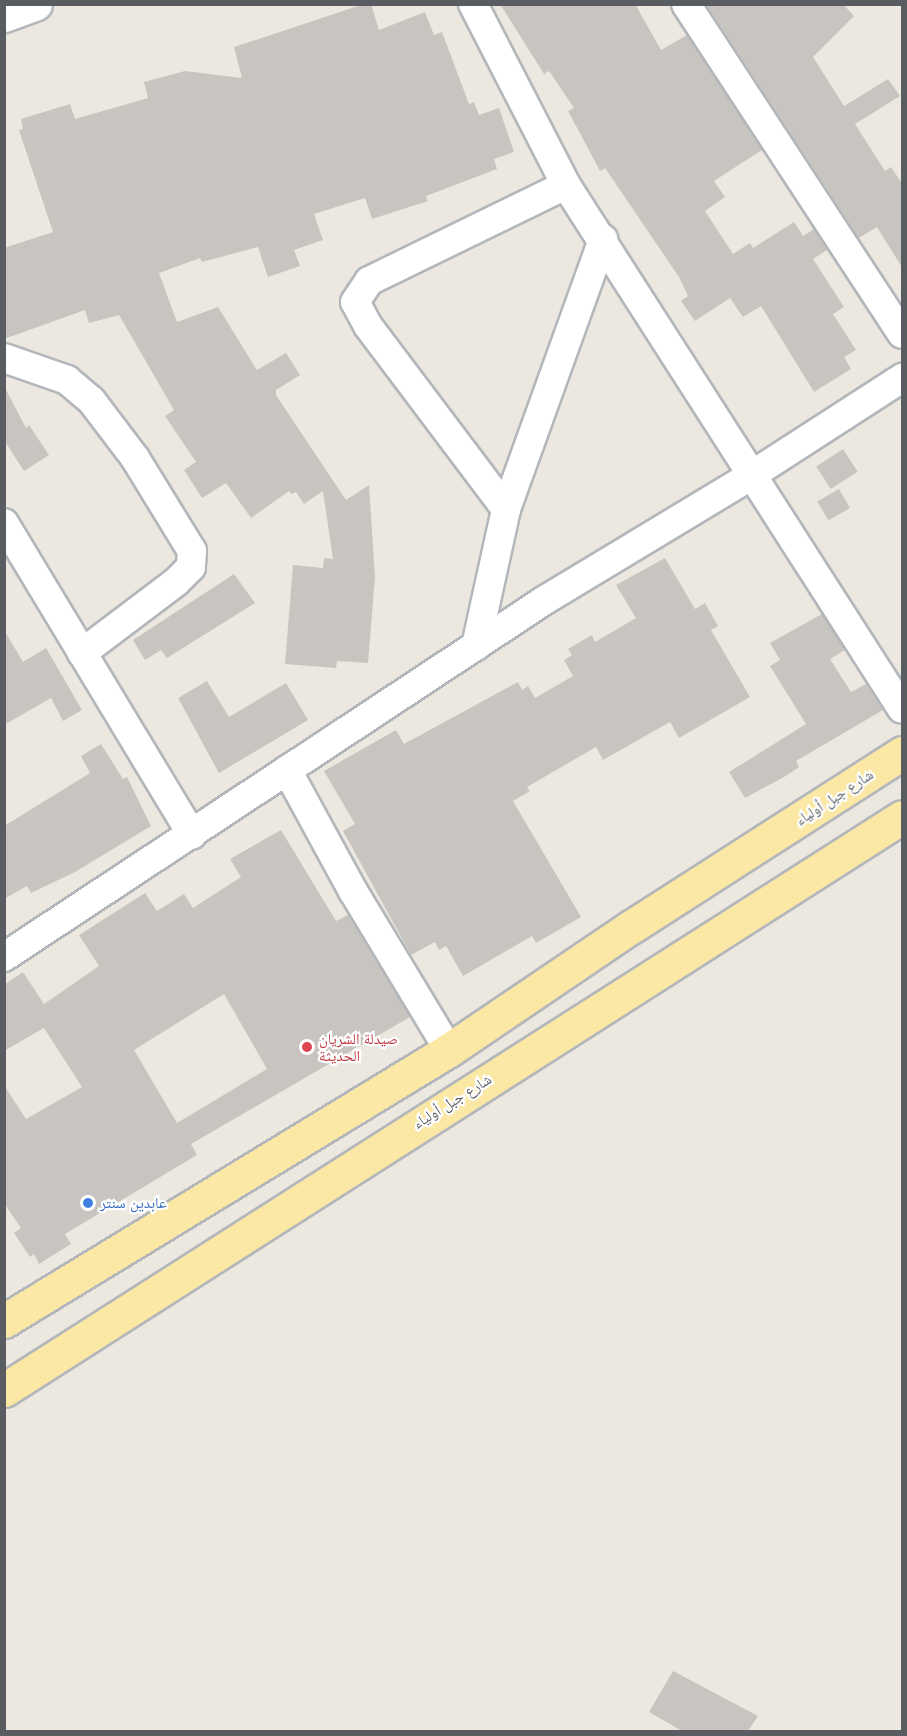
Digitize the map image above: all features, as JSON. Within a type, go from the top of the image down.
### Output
[{"type":"main road","name":"شارع جبل أولياء","points":[[4,1321],[449,1050],[632,927],[903,753]]},
{"type":"main road","name":"شارع جبل أولياء","points":[[4,1390],[903,817]]},
{"type":"street","points":[[4,15],[34,4]]},
{"type":"street","points":[[473,4],[566,185],[603,239],[903,709]]},
{"type":"street","points":[[686,4],[903,334]]},
{"type":"street","points":[[506,508],[368,326],[355,302],[369,281],[566,185]]},
{"type":"street","points":[[476,646],[506,508],[603,239]]},
{"type":"street","points":[[4,357],[67,380],[91,400],[135,458],[192,551],[191,567],[176,582],[82,653]]},
{"type":"street","points":[[4,957],[476,646],[752,475],[903,378]]},
{"type":"street","points":[[4,523],[192,835]]},
{"type":"street","points":[[287,770],[353,891],[449,1050]]},
{"type":"building","points":[[364,4],[371,4],[379,30],[425,12],[434,35],[442,32],[469,104],[474,102],[479,115],[499,108],[514,152],[494,159],[497,169],[426,196],[428,201],[372,219],[365,198],[314,214],[323,240],[294,250],[300,266],[268,277],[258,247],[202,262],[200,258],[159,273],[177,322],[218,307],[257,370],[286,353],[300,375],[276,390],[276,395],[346,500],[369,485],[375,577],[368,663],[337,661],[336,668],[285,664],[293,565],[323,568],[324,558],[333,559],[323,491],[304,504],[296,492],[291,494],[289,491],[251,518],[226,483],[202,498],[184,470],[196,462],[165,416],[174,410],[119,315],[89,323],[85,310],[4,339],[4,248],[53,232],[19,130],[23,129],[21,119],[70,104],[75,119],[148,98],[144,82],[185,71],[242,78],[234,47]]},
{"type":"building","points":[[500,4],[635,4],[661,50],[687,35],[762,150],[714,181],[725,197],[705,211],[733,254],[750,243],[753,248],[794,222],[803,236],[814,229],[827,250],[813,259],[844,307],[833,314],[856,350],[844,357],[851,369],[814,392],[761,306],[743,317],[730,298],[695,321],[681,301],[688,296],[679,277],[605,168],[600,171],[568,111],[574,108],[549,71],[544,74]]},
{"type":"building","points":[[706,4],[843,4],[854,16],[813,57],[844,106],[888,79],[900,96],[855,124],[885,171],[891,167],[903,185],[903,269],[877,227],[859,238]]},
{"type":"building","points":[[4,386],[26,428],[29,425],[49,455],[24,471],[4,440]]},
{"type":"building","points":[[843,449],[858,472],[831,489],[816,466]]},
{"type":"building","points":[[839,489],[850,508],[828,521],[817,501]]},
{"type":"building","points":[[665,558],[695,609],[705,603],[718,626],[711,630],[750,697],[679,738],[670,722],[603,760],[596,747],[527,787],[530,791],[513,801],[581,917],[536,943],[532,936],[463,976],[446,946],[439,950],[435,942],[411,955],[343,831],[355,824],[324,771],[396,730],[404,744],[518,682],[522,690],[528,686],[535,698],[573,676],[564,660],[572,655],[568,649],[592,635],[595,642],[636,618],[616,585]]},
{"type":"building","points":[[234,574],[255,603],[167,658],[161,650],[145,660],[133,640]]},
{"type":"building","points":[[822,614],[845,650],[830,659],[851,692],[866,684],[883,710],[796,761],[799,767],[745,798],[729,772],[806,724],[770,666],[780,660],[770,643]]},
{"type":"building","points":[[4,630],[23,662],[46,648],[82,710],[63,721],[51,698],[4,725]]},
{"type":"building","points":[[207,681],[229,717],[286,683],[308,720],[219,773],[178,698]]},
{"type":"building","points":[[101,744],[123,779],[127,777],[151,826],[75,872],[31,893],[27,886],[4,899],[4,826],[90,773],[81,756]]},
{"type":"building","points":[[281,830],[336,921],[348,915],[410,1017],[191,1144],[197,1155],[65,1234],[71,1244],[39,1264],[34,1254],[30,1257],[14,1233],[21,1228],[4,1203],[4,1085],[26,1119],[82,1087],[44,1028],[4,1051],[4,985],[23,972],[44,1004],[99,966],[79,935],[145,893],[157,911],[184,894],[193,908],[241,877],[230,859]],"holes":[[[224,994],[267,1069],[177,1123],[134,1050]]]},
{"type":"building","points":[[673,1671],[758,1716],[748,1731],[682,1731],[649,1712]]},
{"type":"place","name":"صيدلة الشريان الحديثة","points":[[307,1047]]},
{"type":"place","name":"عابدين سنتر","points":[[88,1203]]}]
